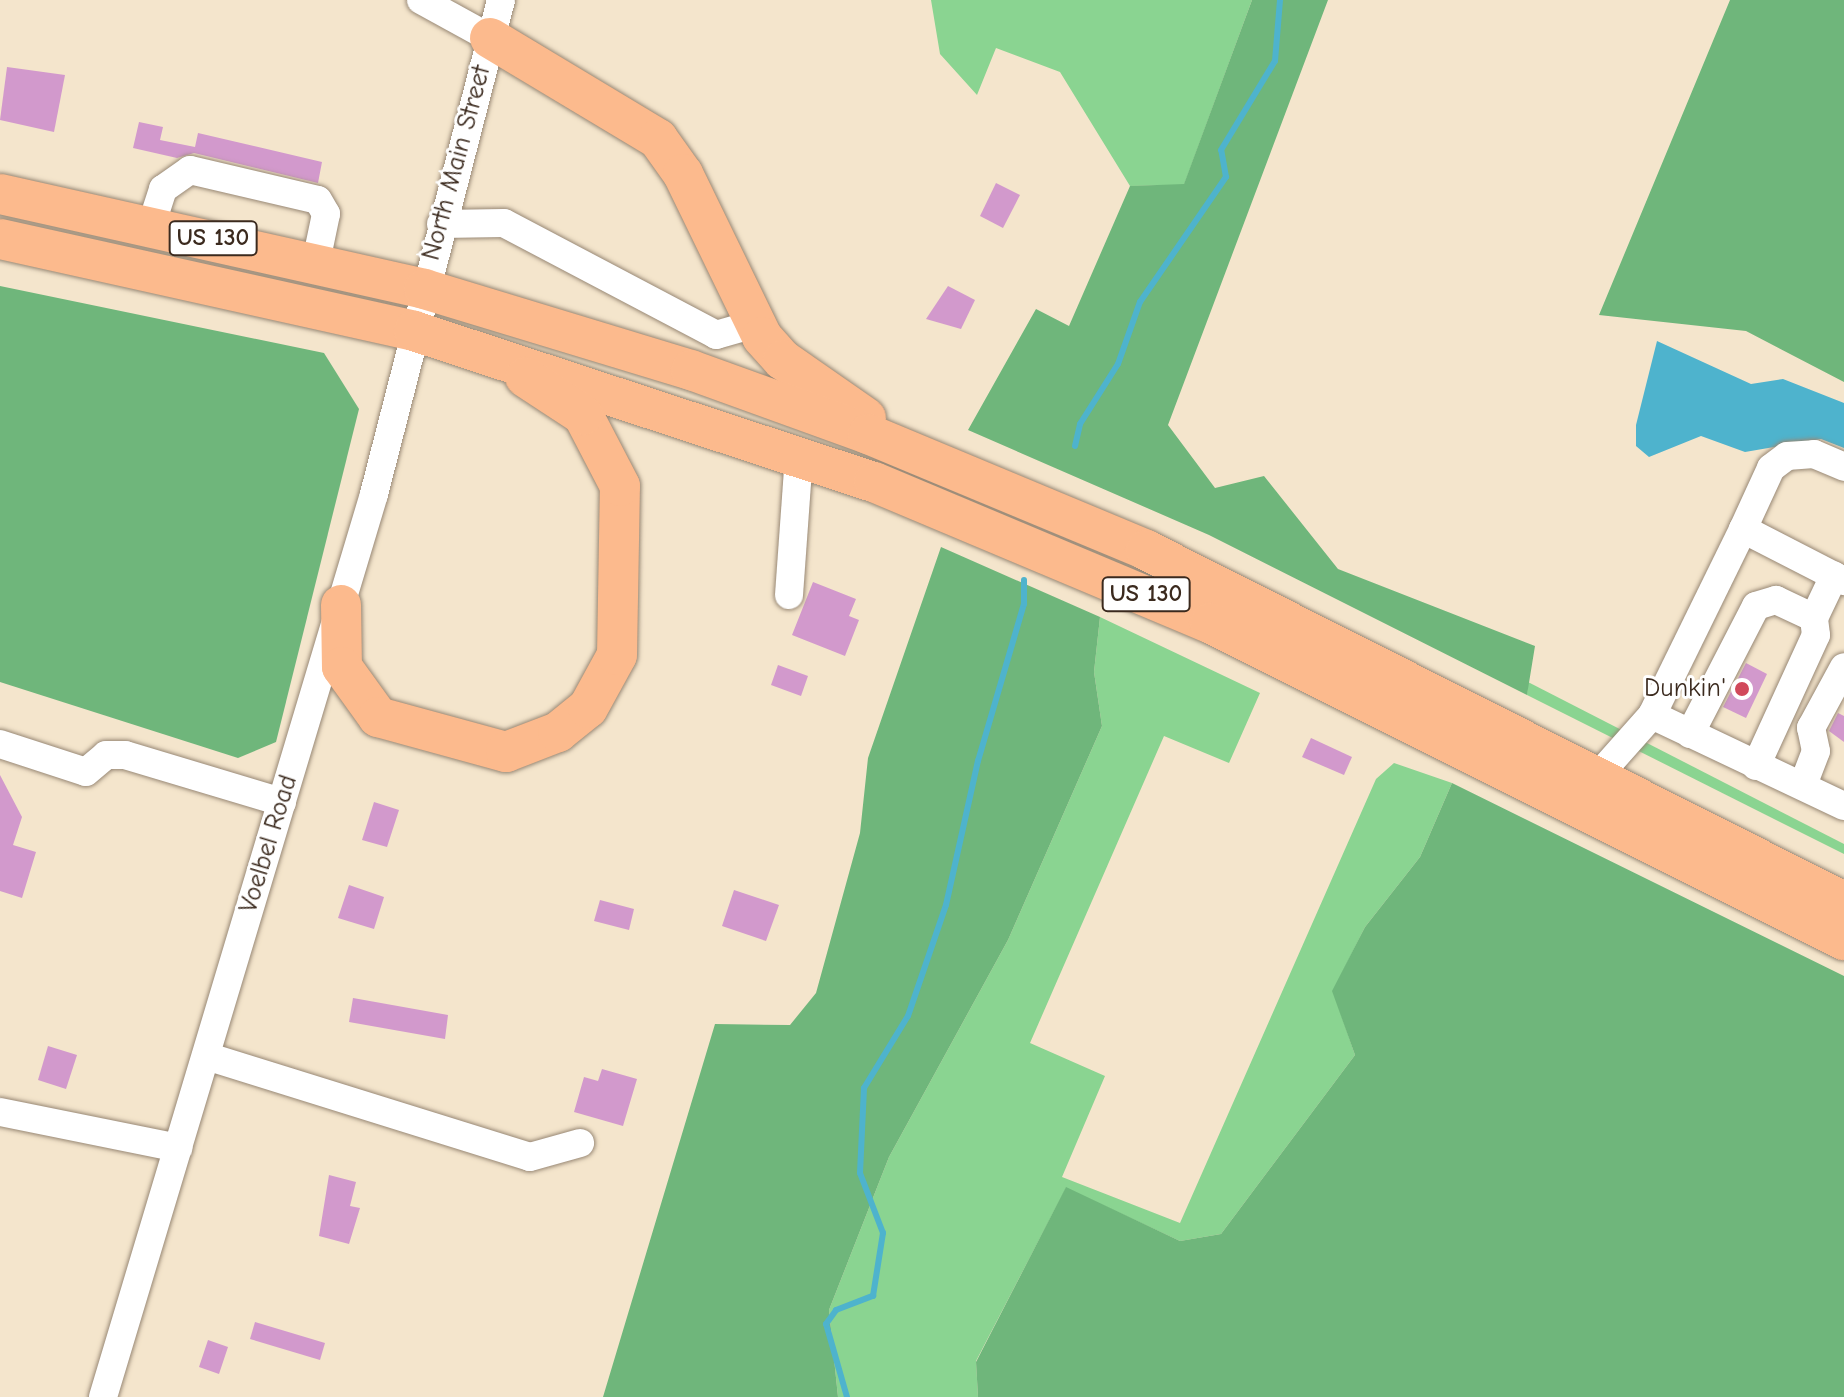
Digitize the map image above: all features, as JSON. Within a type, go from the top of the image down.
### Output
[{"type":"highway","points":[[490,38],[658,139],[683,174],[754,324],[794,368],[953,468]]},
{"type":"highway","name":"US 130","points":[[0,194],[152,223],[424,289],[691,370],[953,468],[1275,611],[1596,778],[1843,899]]},
{"type":"highway","name":"US 130","points":[[0,239],[414,331],[799,454],[1210,623],[1844,940]]},
{"type":"highway","points":[[341,605],[342,667],[378,717],[506,752],[558,732],[588,708],[617,655],[620,486],[583,415],[492,355]]},
{"type":"street","name":"North Main Street","points":[[421,0],[490,38]]},
{"type":"street","name":"North Main Street","points":[[424,289],[501,0]]},
{"type":"street","points":[[152,223],[175,175],[190,170],[318,200],[326,214],[316,262]]},
{"type":"street","points":[[441,224],[504,223],[716,335],[754,324]]},
{"type":"street","name":"Voelbel Road","points":[[103,1397],[341,605],[424,289]]},
{"type":"street","points":[[789,595],[799,454]]},
{"type":"street","points":[[1596,778],[1652,715],[1771,468],[1787,456],[1814,454],[1844,467]]},
{"type":"street","points":[[1743,529],[1839,579],[1814,618],[1816,635],[1756,766]]},
{"type":"street","points":[[1690,734],[1756,606],[1776,600],[1814,618]]},
{"type":"street","points":[[1803,785],[1816,751],[1811,728],[1844,667]]},
{"type":"street","points":[[1652,715],[1844,806]]},
{"type":"street","points":[[0,744],[86,772],[106,755],[125,755],[282,802]]},
{"type":"street","points":[[206,1056],[530,1157],[580,1143]]},
{"type":"street","points":[[0,1112],[178,1148]]},
{"type":"green space","points":[[931,0],[1252,0],[1184,185],[1130,186],[1060,72],[996,48],[977,95],[940,54]]},
{"type":"green space","points":[[1252,0],[1328,0],[1168,425],[1215,488],[1264,476],[1338,569],[1535,646],[1527,695],[1209,535],[968,430],[1036,309],[1069,326],[1130,186],[1184,184]]},
{"type":"green space","points":[[1730,0],[1844,0],[1844,382],[1746,331],[1599,315]]},
{"type":"green space","points":[[0,286],[324,353],[359,409],[276,742],[238,758],[0,682]]},
{"type":"green space","points":[[941,547],[1100,617],[1094,672],[1102,726],[1008,940],[889,1157],[829,1310],[838,1397],[603,1397],[715,1024],[790,1025],[816,993],[860,833],[868,758]]},
{"type":"green space","points":[[1100,617],[1260,693],[1229,763],[1164,736],[1030,1043],[1105,1076],[1062,1177],[1180,1223],[1376,779],[1394,763],[1452,783],[1420,857],[1365,927],[1333,991],[1355,1055],[1221,1234],[1180,1241],[1066,1188],[976,1361],[978,1397],[838,1397],[829,1310],[889,1157],[1008,940],[1102,726],[1094,672]]},
{"type":"green space","points":[[1528,682],[1844,844],[1844,854],[1527,695]]},
{"type":"green space","points":[[1452,783],[1844,976],[1844,1397],[978,1397],[976,1362],[1066,1187],[1180,1241],[1221,1234],[1355,1055],[1332,991],[1365,927],[1420,857]]},
{"type":"water","points":[[1657,341],[1751,384],[1783,379],[1844,403],[1844,448],[1821,439],[1745,452],[1701,436],[1649,457],[1636,446],[1636,425]]},
{"type":"building","points":[[7,67],[65,75],[54,132],[0,120]]},
{"type":"building","points":[[139,122],[163,127],[160,140],[195,147],[198,133],[322,162],[318,183],[194,153],[177,158],[133,148]]},
{"type":"building","points":[[996,183],[1020,195],[1003,228],[980,216]]},
{"type":"building","points":[[948,286],[975,300],[961,329],[926,319]]},
{"type":"building","points":[[813,582],[856,599],[849,616],[859,620],[845,656],[792,635]]},
{"type":"building","name":"Dunkin'","points":[[1746,663],[1767,674],[1746,718],[1723,707]]},
{"type":"building","points":[[778,665],[808,676],[801,696],[771,685]]},
{"type":"building","points":[[1838,713],[1844,716],[1844,742],[1829,731]]},
{"type":"building","points":[[1311,738],[1352,757],[1344,775],[1302,757]]},
{"type":"building","points":[[0,775],[22,817],[13,845],[36,852],[22,898],[0,891]]},
{"type":"building","points":[[374,802],[399,810],[387,847],[362,840]]},
{"type":"building","points":[[349,885],[384,897],[374,929],[338,918]]},
{"type":"building","points":[[734,890],[779,905],[766,941],[722,926]]},
{"type":"building","points":[[600,900],[634,909],[629,930],[594,921]]},
{"type":"building","points":[[353,998],[448,1015],[445,1039],[349,1022]]},
{"type":"building","points":[[48,1046],[77,1055],[66,1089],[38,1080]]},
{"type":"building","points":[[602,1069],[637,1079],[623,1126],[574,1112],[584,1077],[598,1081]]},
{"type":"building","points":[[329,1175],[356,1182],[350,1206],[360,1208],[349,1244],[319,1236]]},
{"type":"building","points":[[255,1322],[325,1343],[320,1360],[250,1339]]},
{"type":"building","points":[[208,1340],[228,1347],[219,1374],[199,1367]]},
{"type":"waterway","points":[[1075,446],[1080,424],[1118,364],[1140,302],[1226,177],[1221,150],[1275,61],[1280,0]]},
{"type":"waterway","points":[[847,1397],[826,1324],[836,1310],[873,1296],[883,1233],[860,1173],[864,1088],[908,1016],[946,905],[978,761],[1024,604],[1024,580]]},
{"type":"place","name":"Dunkin'","points":[[1742,689]]}]
